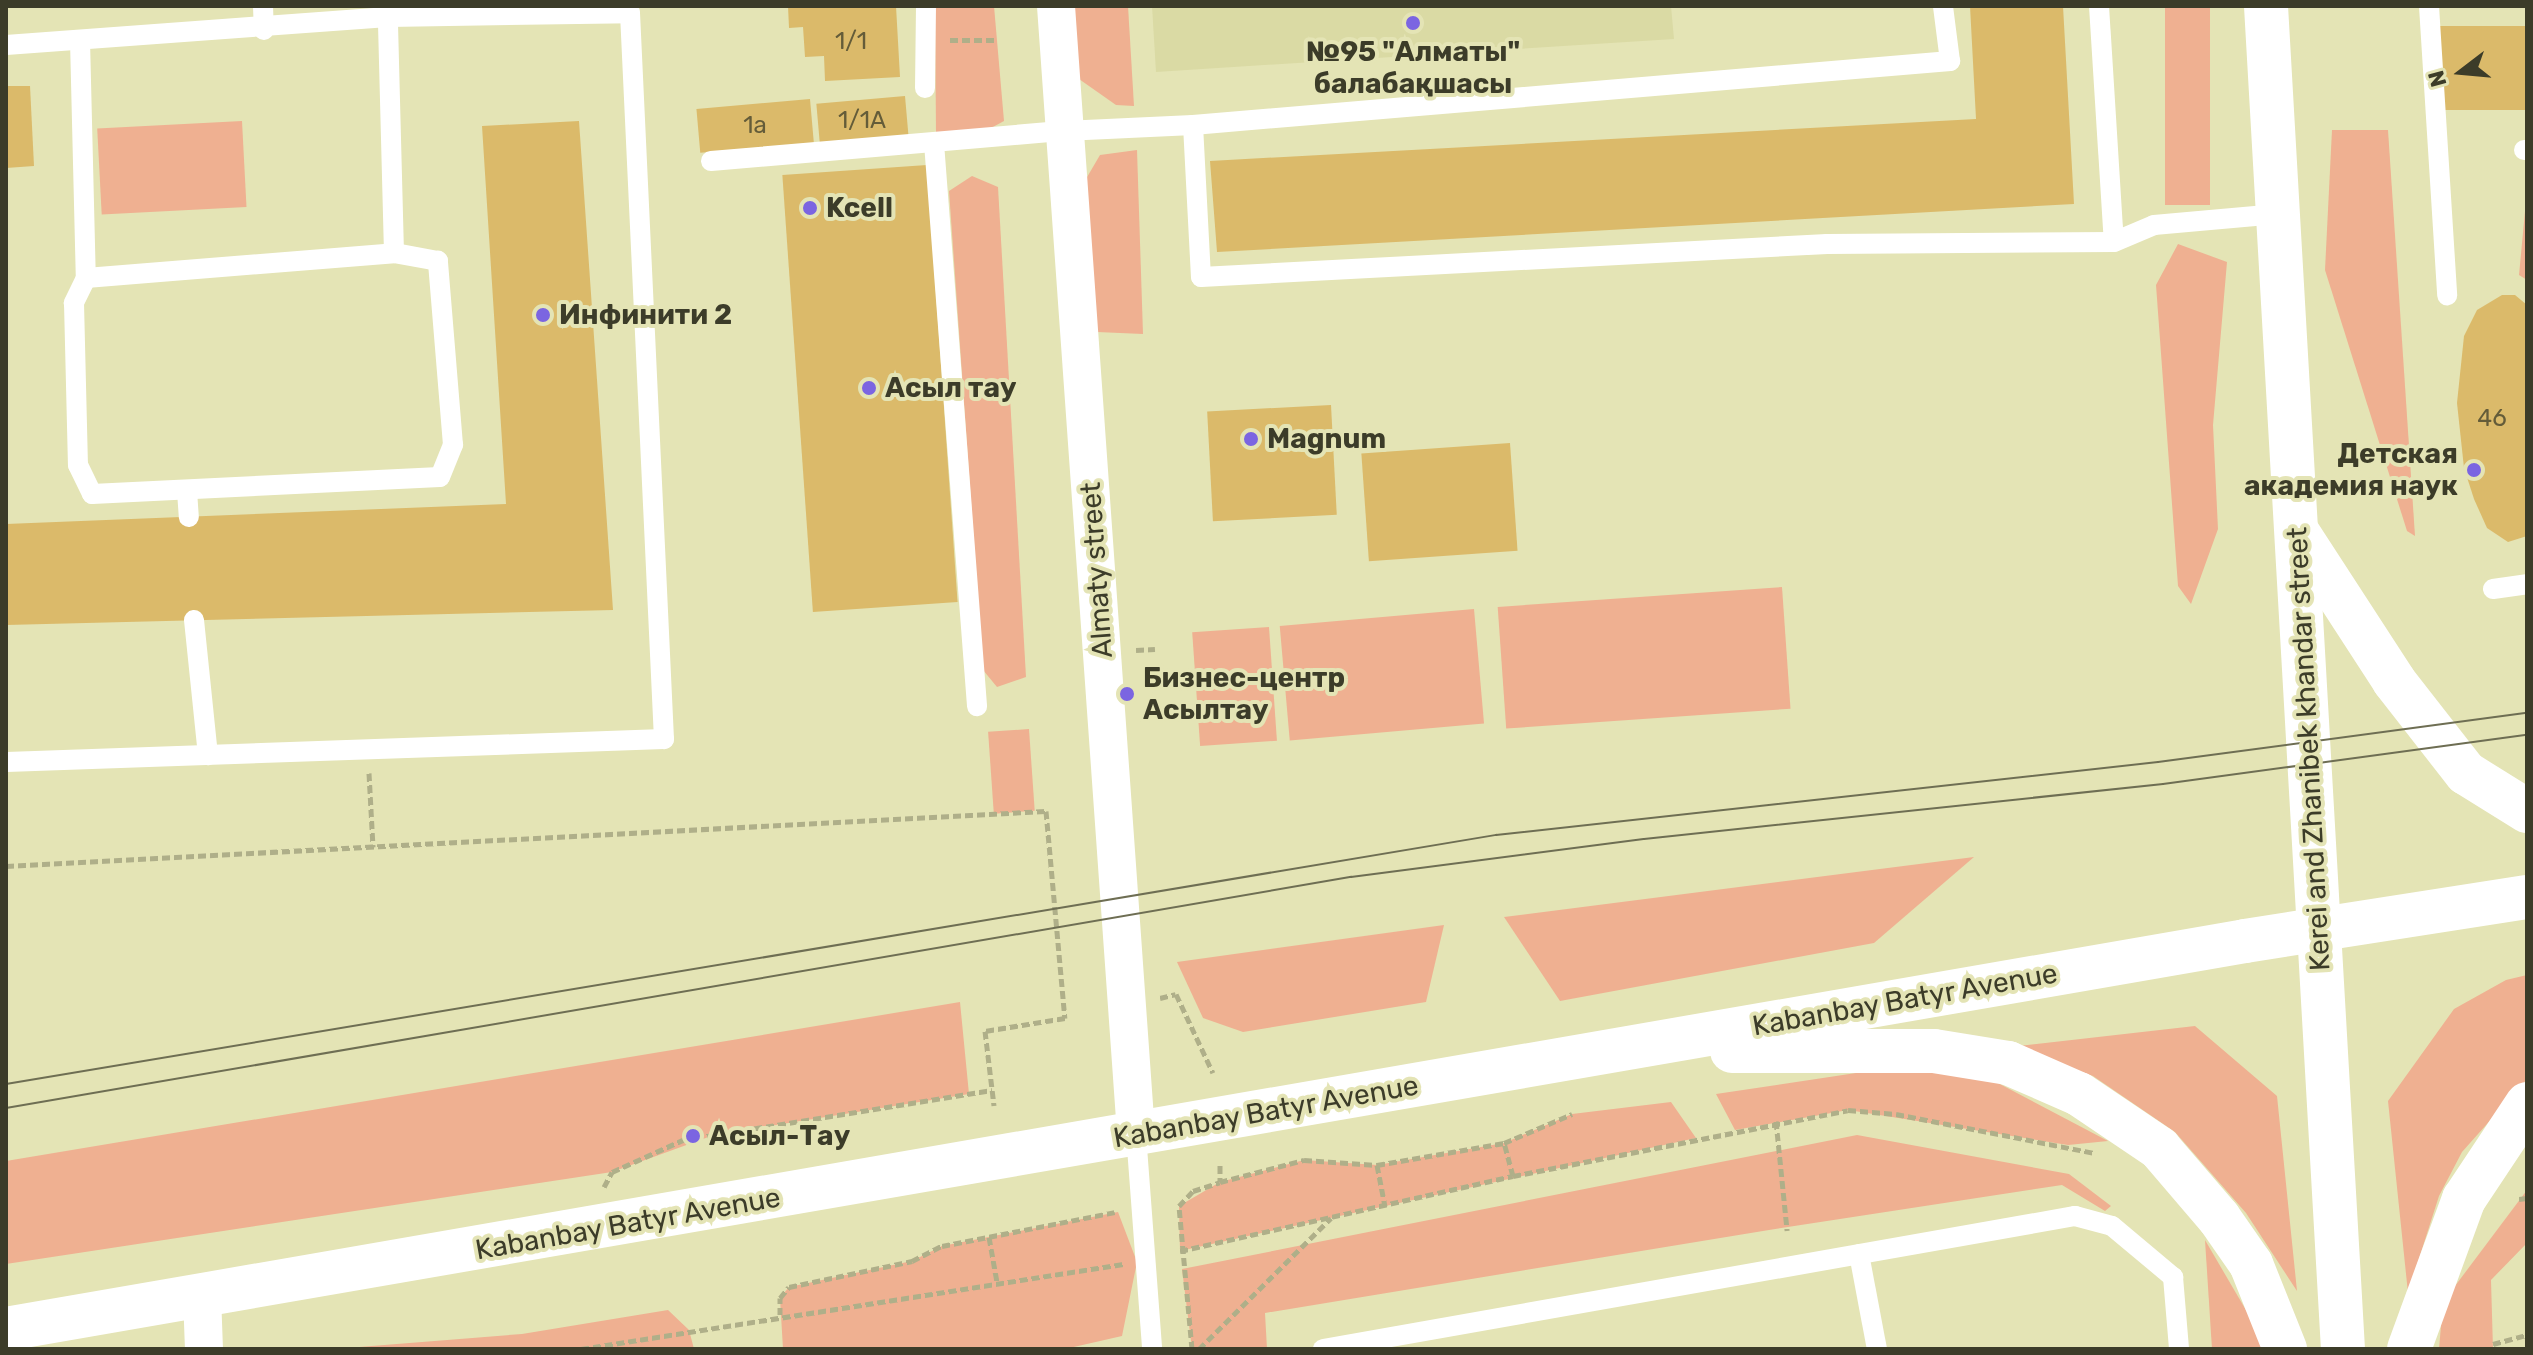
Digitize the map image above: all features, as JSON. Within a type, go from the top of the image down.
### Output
[{"type":"main road","name":"Kerei and Zhanibek khandar street","points":[[2266,6],[2343,1349]]},
{"type":"main road","points":[[2297,531],[2394,681],[2466,773],[2527,811]]},
{"type":"main road","name":"Kabanbay Batyr Avenue","points":[[6,1329],[2527,897]]},
{"type":"main road","points":[[1609,1052],[1934,1051],[2008,1063],[2079,1094],[2159,1148],[2219,1218],[2251,1264],[2285,1349]]},
{"type":"main road","points":[[2409,1349],[2464,1199],[2527,1104]]},
{"type":"street","name":"Almaty street","points":[[1056,6],[1136,1134]]},
{"type":"street","points":[[202,1295],[204,1349]]},
{"type":"lane","points":[[263,6],[264,30]]},
{"type":"lane","points":[[925,88],[926,6]]},
{"type":"lane","points":[[711,161],[1064,131],[1193,125],[1950,61],[1943,6]]},
{"type":"lane","points":[[2099,6],[2114,242]]},
{"type":"lane","points":[[2429,6],[2447,295]]},
{"type":"lane","points":[[6,45],[264,30],[388,17],[630,13],[664,739],[6,762]]},
{"type":"lane","points":[[388,17],[394,253]]},
{"type":"lane","points":[[80,40],[86,278],[74,303],[78,465],[92,494],[440,477],[453,445],[438,261],[394,253],[86,278]]},
{"type":"lane","points":[[1193,125],[1201,277],[1827,244],[2114,242],[2154,225],[2278,214]]},
{"type":"lane","points":[[934,143],[977,706]]},
{"type":"lane","points":[[187,491],[189,517]]},
{"type":"lane","points":[[2493,589],[2527,584]]},
{"type":"lane","points":[[194,620],[208,755]]},
{"type":"lane","points":[[1136,1134],[1152,1349]]},
{"type":"lane","points":[[1323,1349],[2075,1216],[2112,1226],[2173,1277],[2179,1349]]},
{"type":"lane","points":[[1859,1254],[1877,1349]]},
{"type":"path","points":[[925,40],[997,40]]},
{"type":"path","points":[[368,751],[373,847]]},
{"type":"path","points":[[6,866],[1046,811],[1065,1018],[985,1031],[994,1105]]},
{"type":"path","points":[[1155,999],[1176,994],[1213,1073]]},
{"type":"path","points":[[599,1196],[612,1172],[683,1140],[992,1090]]},
{"type":"path","points":[[1180,1251],[1513,1176],[1776,1121],[1848,1110],[1896,1114],[2097,1154]]},
{"type":"path","points":[[1192,1349],[1180,1251],[1179,1206],[1193,1191],[1304,1160],[1377,1165],[1504,1143],[1572,1114]]},
{"type":"path","points":[[1776,1121],[1787,1230]]},
{"type":"path","points":[[1504,1143],[1513,1176]]},
{"type":"path","points":[[1220,1165],[1220,1182]]},
{"type":"path","points":[[1377,1165],[1385,1206]]},
{"type":"path","points":[[2519,1199],[2527,1198]]},
{"type":"path","points":[[780,1315],[780,1298],[789,1287],[912,1261],[942,1246],[1118,1212],[1122,1225]]},
{"type":"path","points":[[1199,1349],[1331,1218]]},
{"type":"path","points":[[989,1237],[997,1282]]},
{"type":"path","points":[[581,1349],[780,1315],[1137,1262]]},
{"type":"path","points":[[2493,1344],[2527,1335]]},
{"type":"shaded area","points":[[935,6],[994,6],[1004,121],[991,128],[936,133]]},
{"type":"shaded area","points":[[1074,6],[1128,6],[1134,106],[1116,105],[1079,79]]},
{"type":"shaded area","name":"№95 \"Алматы\" балабақшасы","points":[[1152,6],[1671,6],[1674,39],[1156,72]]},
{"type":"shaded area","points":[[2165,6],[2210,6],[2210,205],[2165,205]]},
{"type":"shaded area","points":[[242,121],[247,207],[102,214],[97,129]]},
{"type":"shaded area","points":[[2332,130],[2388,130],[2415,536],[2407,531],[2325,270]]},
{"type":"shaded area","points":[[1137,150],[1143,334],[1097,332],[1083,184],[1100,155]]},
{"type":"shaded area","points":[[972,176],[998,187],[1026,677],[997,687],[983,670],[949,191]]},
{"type":"shaded area","points":[[2527,211],[2527,280],[2519,275]]},
{"type":"shaded area","points":[[2178,244],[2227,262],[2213,425],[2218,529],[2191,604],[2178,586],[2156,285]]},
{"type":"shaded area","points":[[1782,587],[1791,709],[1506,729],[1498,607]]},
{"type":"shaded area","points":[[1474,609],[1484,724],[1290,741],[1280,626]]},
{"type":"shaded area","points":[[1269,627],[1277,741],[1200,746],[1192,632]]},
{"type":"shaded area","points":[[1029,729],[1035,811],[994,814],[988,732]]},
{"type":"shaded area","points":[[1974,857],[1874,943],[1560,1001],[1504,917]]},
{"type":"shaded area","points":[[1444,925],[1426,1002],[1243,1032],[1203,1018],[1177,962]]},
{"type":"shaded area","points":[[2527,975],[2527,1079],[2462,1152],[2439,1196],[2408,1293],[2388,1101],[2454,1009],[2506,980]]},
{"type":"shaded area","points":[[960,1002],[969,1094],[714,1135],[612,1172],[6,1264],[6,1161]]},
{"type":"shaded area","points":[[2195,1026],[2277,1096],[2297,1291],[2246,1213],[2175,1132],[2093,1076],[2010,1047]]},
{"type":"shaded area","points":[[1977,1072],[2108,1141],[2068,1145],[1848,1110],[1735,1130],[1716,1094],[1856,1073]]},
{"type":"shaded area","points":[[1671,1102],[1696,1138],[1180,1251],[1179,1206],[1220,1182],[1304,1160],[1377,1165],[1504,1143],[1572,1114]]},
{"type":"shaded area","points":[[1857,1135],[2069,1174],[2111,1206],[2105,1211],[2062,1185],[1769,1230],[1265,1313],[1267,1349],[1192,1349],[1182,1269]]},
{"type":"shaded area","points":[[2527,1190],[2527,1243],[2491,1280],[2493,1349],[2439,1349],[2443,1302]]},
{"type":"shaded area","points":[[1118,1212],[1137,1262],[1122,1336],[1065,1349],[783,1349],[780,1298],[789,1287],[912,1261],[942,1246]]},
{"type":"shaded area","points":[[2205,1240],[2257,1329],[2263,1349],[2212,1349]]},
{"type":"shaded area","points":[[668,1310],[689,1330],[694,1349],[334,1349],[522,1334]]},
{"type":"building","points":[[788,6],[896,6],[900,77],[825,81],[824,56],[805,57],[803,27],[789,28]]},
{"type":"building","points":[[1970,6],[2063,6],[2074,204],[1217,252],[1210,161],[1976,119]]},
{"type":"building","points":[[2435,26],[2527,26],[2527,110],[2435,110]]},
{"type":"building","points":[[6,86],[30,86],[34,166],[6,168]]},
{"type":"building","points":[[905,96],[909,139],[820,147],[816,104]]},
{"type":"building","points":[[810,99],[814,143],[700,153],[696,109]]},
{"type":"building","name":"Инфинити 2","points":[[579,121],[613,610],[6,625],[6,524],[506,504],[482,126]]},
{"type":"building","name":"Асыл тау","points":[[927,165],[958,602],[813,612],[782,175]]},
{"type":"building","points":[[2502,295],[2515,295],[2527,305],[2527,536],[2508,542],[2487,528],[2474,499],[2464,468],[2457,403],[2464,336],[2477,310]]},
{"type":"building","points":[[1331,405],[1337,515],[1213,521],[1207,411]]},
{"type":"building","points":[[1510,443],[1518,551],[1369,561],[1361,453]]},
{"type":"tram line","points":[[6,1084],[1496,835],[2158,762],[2527,713]]},
{"type":"tram line","points":[[6,1108],[1351,877],[1644,839],[2163,784],[2527,735]]},
{"type":"place","name":"№95 \"Алматы\" балабақшасы","points":[[1413,23]]},
{"type":"place","name":"Kcell","points":[[810,208]]},
{"type":"place","name":"Инфинити 2","points":[[543,315]]},
{"type":"place","name":"Асыл тау","points":[[869,388]]},
{"type":"place","name":"Magnum","points":[[1251,439]]},
{"type":"place","name":"Детская академия наук","points":[[2474,470]]},
{"type":"place","name":"Бизнес-центр Асылтау","points":[[1127,694]]},
{"type":"place","name":"Асыл-Тау","points":[[693,1136]]}]
